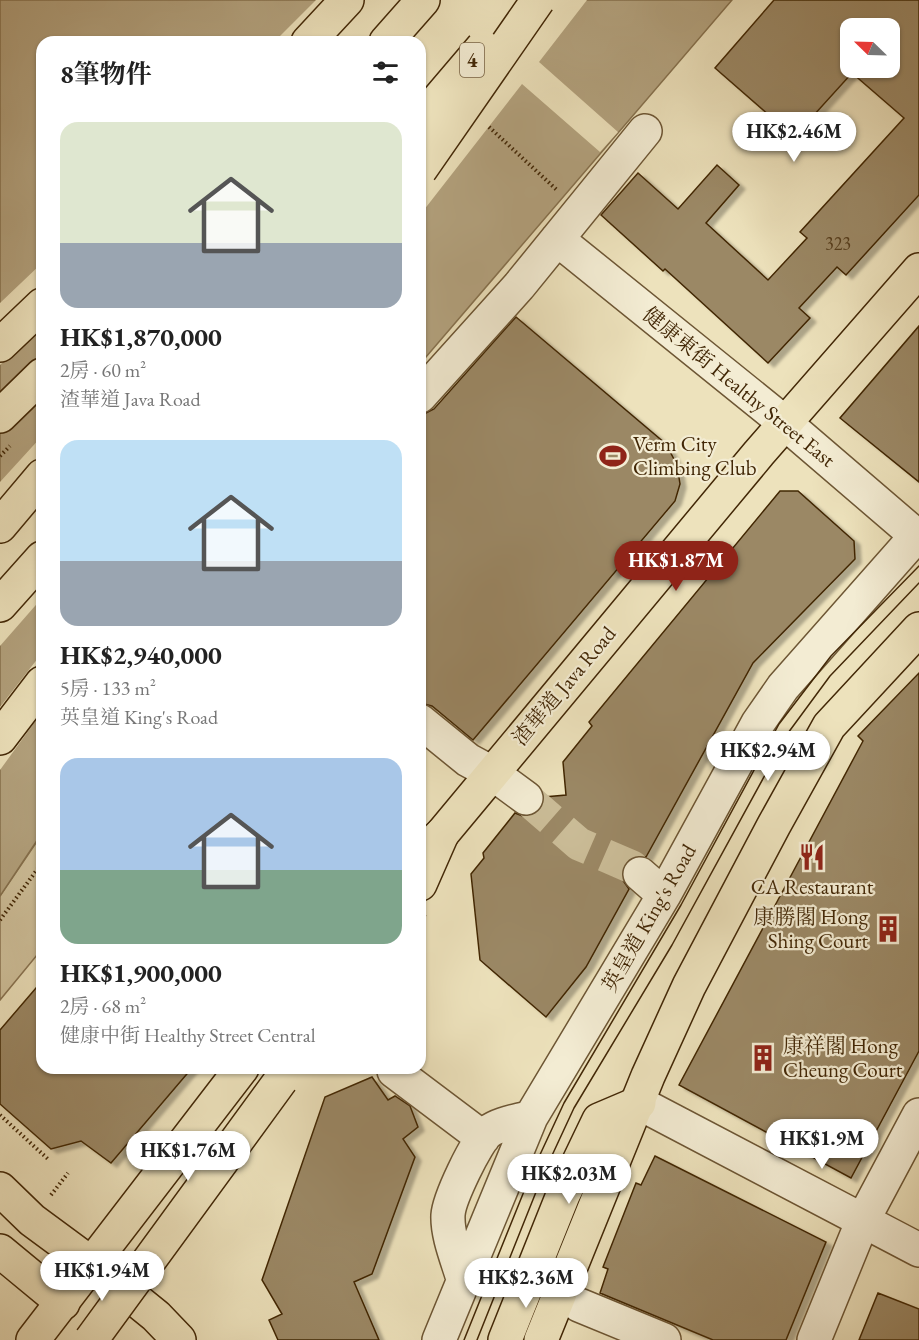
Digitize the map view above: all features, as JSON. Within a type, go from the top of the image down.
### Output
[{"type":"main road","points":[[314,36],[347,0]]},
{"type":"main road","points":[[392,36],[423,0]]},
{"type":"main road","name":"4","points":[[426,114],[524,0]]},
{"type":"main road","points":[[426,161],[538,0]]},
{"type":"main road","name":"渣華道 Java Road","points":[[426,862],[431,844],[784,423],[919,270]]},
{"type":"main road","points":[[0,345],[36,311]]},
{"type":"main road","points":[[0,416],[36,381]]},
{"type":"main road","points":[[0,526],[36,483]]},
{"type":"main road","points":[[0,605],[36,565]]},
{"type":"main road","points":[[540,1340],[689,986],[829,726],[919,629]]},
{"type":"main road","points":[[0,738],[36,691]]},
{"type":"main road","points":[[33,1340],[237,1074]]},
{"type":"main road","points":[[91,1340],[286,1074]]},
{"type":"main road","points":[[505,1340],[563,1195],[599,1120],[639,1103]]},
{"type":"main road","points":[[10,1198],[156,1316],[179,1340]]},
{"type":"main road","points":[[3,1254],[106,1340]]},
{"type":"street","points":[[426,389],[519,286],[645,131]]},
{"type":"street","name":"健康東街 Healthy Street East","points":[[557,239],[784,423],[918,536]]},
{"type":"street","name":"英皇道 King's Road","points":[[440,1340],[531,1117],[652,884],[783,687],[918,536]]},
{"type":"street","points":[[426,725],[468,760],[492,773],[526,798]]},
{"type":"street","points":[[398,1074],[483,1138]]},
{"type":"street","points":[[639,1103],[919,1250]]},
{"type":"street","points":[[814,1340],[862,1220],[919,1115]]},
{"type":"street","points":[[464,1282],[448,1213],[483,1138],[499,1126],[531,1117]]},
{"type":"street","points":[[579,1305],[664,1340]]},
{"type":"path","points":[[497,134],[563,196]]},
{"type":"path","points":[[0,920],[36,872]]},
{"type":"path","points":[[0,1115],[49,1160]]},
{"type":"shaded area","points":[[0,0],[732,0],[426,357],[426,36],[36,36],[36,842],[0,896]]},
{"type":"shaded area","points":[[36,843],[36,956],[0,1000],[0,896]]},
{"type":"pier","points":[[316,0],[587,0],[539,62],[618,132],[600,152],[522,84],[426,207],[426,36],[280,36]]},
{"type":"pier","points":[[36,269],[36,331],[0,365],[0,303]]},
{"type":"pier","points":[[36,443],[36,605],[0,646],[0,482]]},
{"type":"pier","points":[[36,661],[36,720],[0,770],[0,707]]},
{"type":"building","points":[[774,0],[919,0],[919,195],[846,275],[837,267],[799,308],[810,318],[768,363],[665,269],[663,271],[601,215],[638,173],[678,209],[717,165],[739,185],[706,223],[768,280],[807,238],[800,232],[904,118],[858,78],[900,78],[900,18],[840,18],[840,78],[847,78],[794,137],[715,68]]},
{"type":"building","points":[[516,317],[666,444],[677,465],[680,484],[675,501],[473,740],[432,706],[426,704],[426,413],[434,409]]},
{"type":"building","points":[[919,326],[919,482],[840,418]]},
{"type":"building","points":[[780,491],[798,491],[854,541],[855,559],[753,663],[646,857],[635,856],[626,862],[622,870],[622,879],[629,889],[586,967],[546,1017],[480,960],[471,874],[484,858],[483,853],[515,813],[525,817],[533,815],[541,809],[544,797],[566,795],[563,762],[592,726],[589,722]]},
{"type":"building","points":[[919,673],[919,1051],[851,1178],[679,1085],[863,741],[858,736]]},
{"type":"building","points":[[36,988],[36,1074],[187,1074],[111,1163],[81,1141],[51,1149],[0,1104],[0,1030]]},
{"type":"building","points":[[372,1077],[388,1100],[395,1096],[410,1106],[418,1127],[403,1139],[415,1157],[372,1274],[354,1282],[379,1340],[278,1340],[269,1320],[282,1314],[262,1280],[325,1097]]},
{"type":"building","points":[[655,1156],[826,1242],[786,1340],[713,1340],[600,1293],[608,1269],[603,1267],[636,1183],[641,1185]]},
{"type":"building","points":[[878,1293],[919,1309],[919,1340],[859,1340]]},
{"type":"tunnel","points":[[526,798],[579,844],[632,867],[640,874]]},
{"type":"tram line","points":[[464,1340],[531,1174],[564,1103],[681,905],[779,724],[831,656],[919,566]]},
{"type":"tram line","points":[[477,1340],[542,1177],[574,1108],[672,945],[788,733],[830,676],[919,583]]},
{"type":"place","name":"Verm City Climbing Club","points":[[613,456]]},
{"type":"place","name":"CA Restaurant","points":[[812,857]]},
{"type":"place","name":"康勝閣 Hong Shing Court","points":[[888,929]]},
{"type":"place","name":"康祥閣 Hong Cheung Court","points":[[763,1058]]}]
